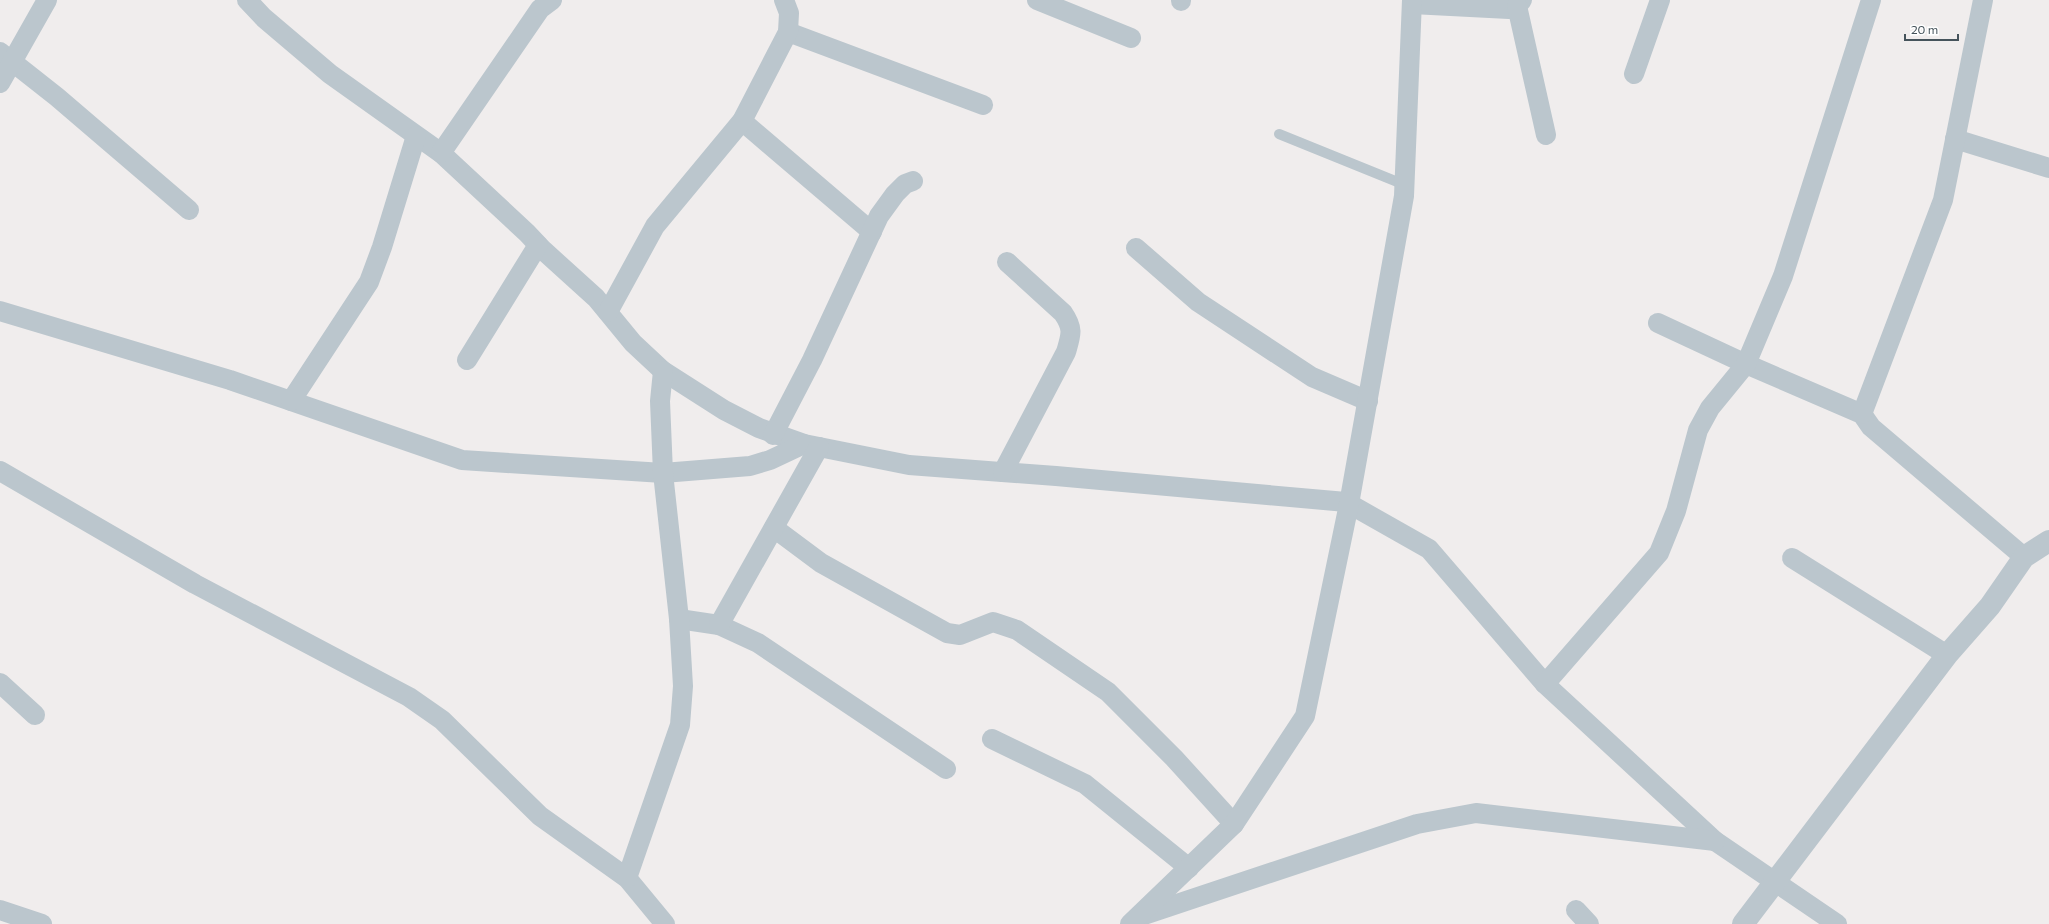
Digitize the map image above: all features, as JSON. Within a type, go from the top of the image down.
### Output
[{"type":"street","points":[[0,83],[7,57],[47,0]]},
{"type":"street","points":[[247,0],[264,18],[330,74],[441,153],[538,246],[596,298],[633,343],[662,371],[724,410],[773,435],[811,446],[909,465],[1346,502],[1429,549],[1544,684],[1715,840],[1775,884],[1837,924]]},
{"type":"street","points":[[608,312],[655,226],[742,121],[788,32],[789,13],[784,0]]},
{"type":"street","points":[[1037,0],[1131,38]]},
{"type":"street","points":[[1634,74],[1660,0]]},
{"type":"street","points":[[1544,684],[1659,553],[1676,511],[1698,430],[1710,408],[1746,364],[1783,276],[1871,0]]},
{"type":"street","points":[[1862,414],[1943,200],[1983,0]]},
{"type":"street","points":[[1134,920],[1234,824],[1305,716],[1349,504],[1405,185],[1412,2],[1494,9],[1509,9],[1519,3],[1546,135]]},
{"type":"street","points":[[441,153],[542,3]]},
{"type":"street","points":[[788,32],[983,105]]},
{"type":"street","points":[[7,57],[189,210]]},
{"type":"street","points":[[742,121],[872,232]]},
{"type":"street","points":[[291,401],[369,282],[382,247],[416,136]]},
{"type":"street","points":[[1956,139],[2049,168]]},
{"type":"street","points":[[773,435],[812,360],[879,216],[895,194],[905,184],[913,181]]},
{"type":"street","points":[[467,360],[538,246]]},
{"type":"street","points":[[1136,248],[1198,302],[1312,377],[1368,401]]},
{"type":"street","points":[[1003,472],[1066,352],[1072,332],[1064,313],[1007,262]]},
{"type":"street","points":[[0,311],[223,378],[462,460],[663,473],[750,466],[811,446]]},
{"type":"street","points":[[1658,323],[1746,364],[1862,414],[1871,427],[2024,557]]},
{"type":"street","points":[[627,878],[680,725],[683,686],[679,619],[663,473],[660,401],[662,371]]},
{"type":"street","points":[[719,625],[774,528],[811,446]]},
{"type":"street","points":[[0,471],[195,584],[409,697],[442,720],[540,816],[627,878],[665,924]]},
{"type":"street","points":[[774,528],[821,563],[946,633],[960,635],[993,622],[1017,630],[1108,692],[1174,758],[1234,824]]},
{"type":"street","points":[[1743,924],[1775,884],[1782,872],[1947,656],[1990,606],[2024,557],[2049,541]]},
{"type":"street","points":[[1792,558],[1947,656]]},
{"type":"street","points":[[679,619],[719,625],[758,643],[946,769]]},
{"type":"street","points":[[0,683],[35,715]]},
{"type":"street","points":[[992,739],[1085,784],[1189,868]]},
{"type":"street","points":[[1134,920],[1416,824],[1476,813],[1715,840]]},
{"type":"street","points":[[0,910],[36,923]]},
{"type":"lane","points":[[1279,134],[1405,185]]}]
